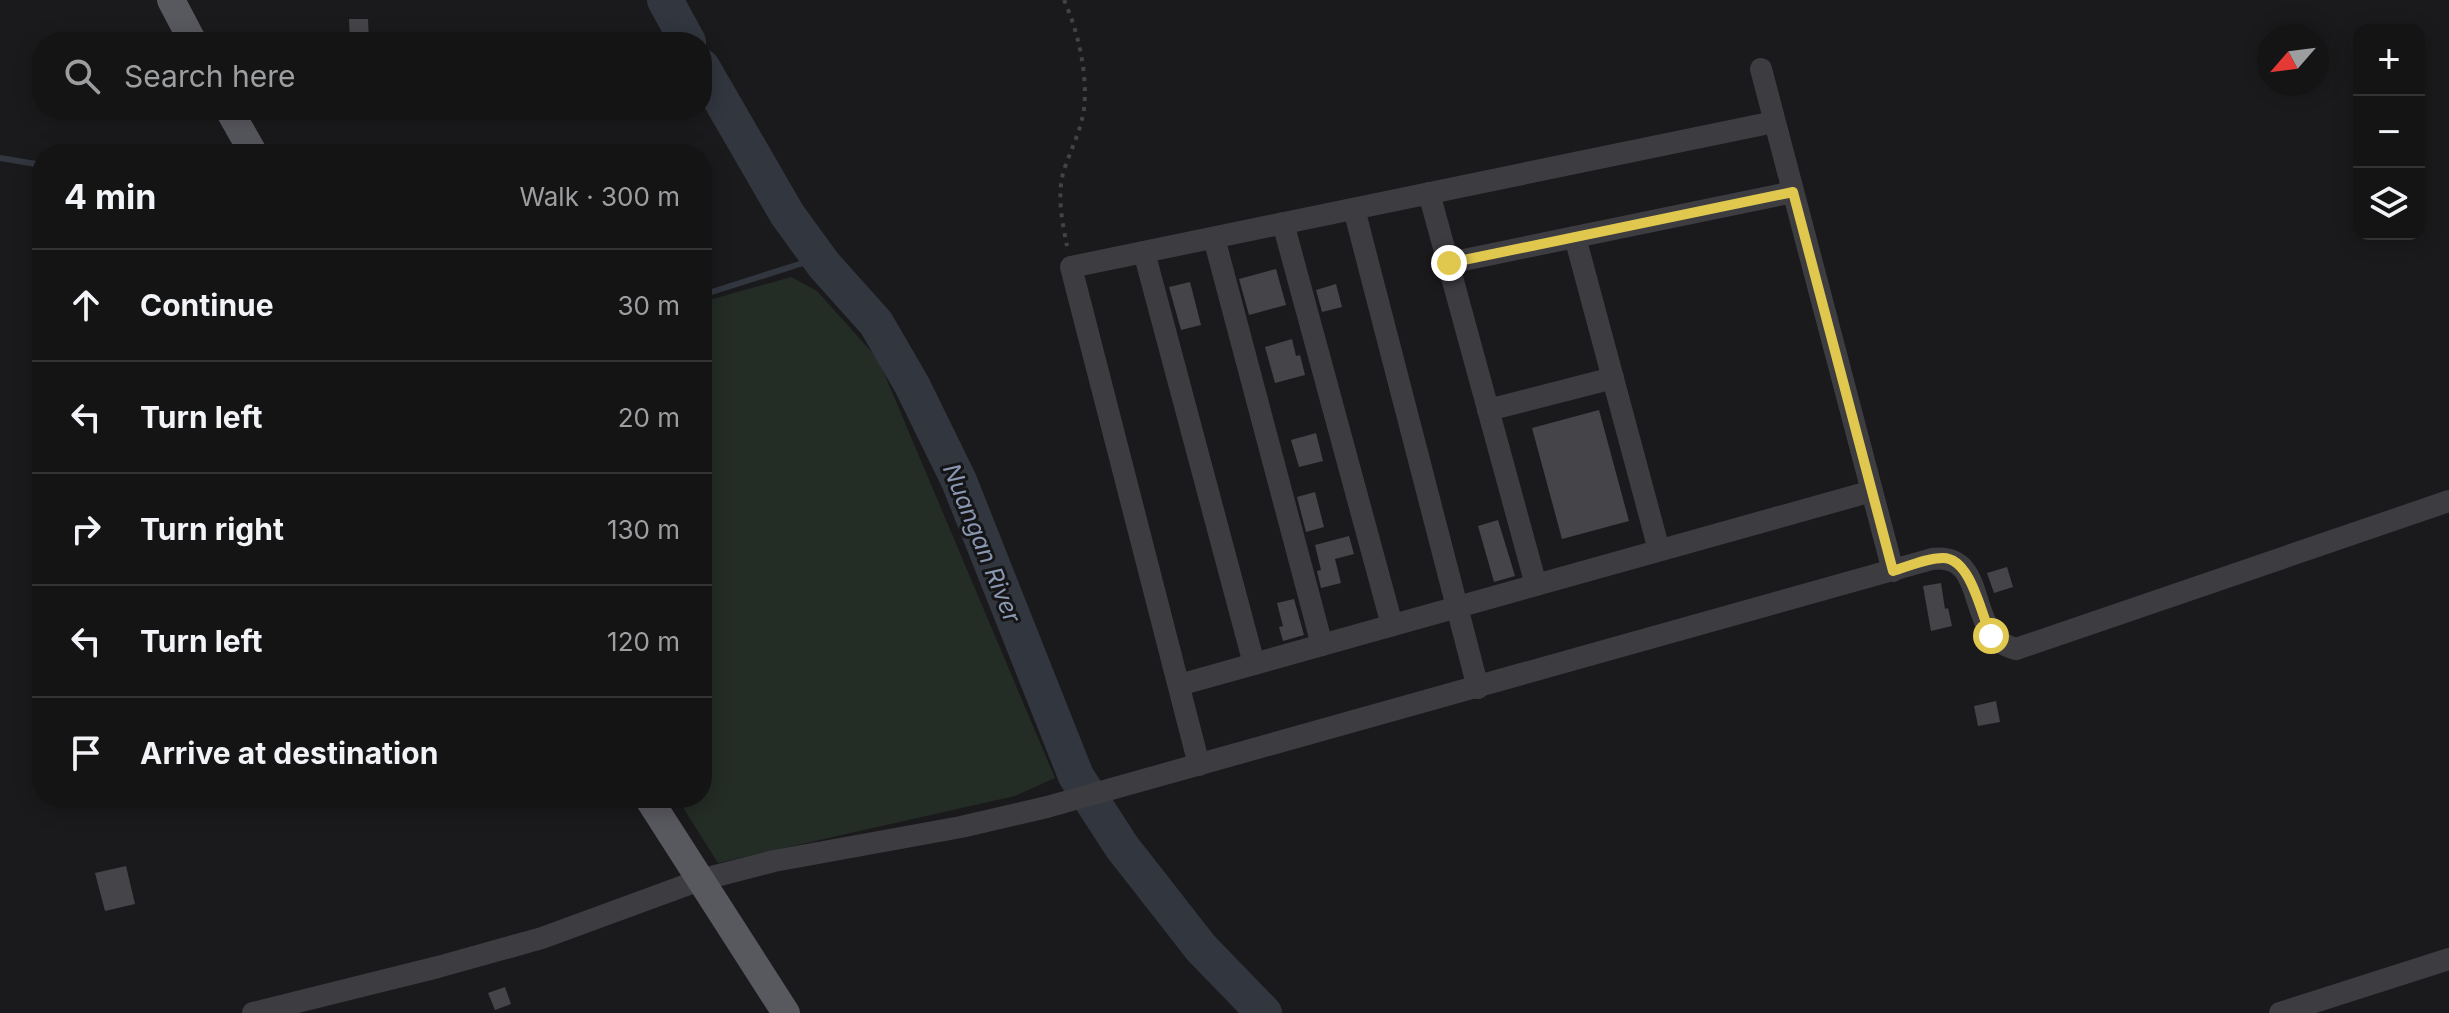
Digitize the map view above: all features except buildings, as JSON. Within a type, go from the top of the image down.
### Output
[{"type":"main road","points":[[171,0],[188,32]]},
{"type":"main road","points":[[235,120],[248,144]]},
{"type":"main road","points":[[654,808],[786,1013]]},
{"type":"street","points":[[1761,69],[1893,571]]},
{"type":"street","points":[[1199,765],[1071,267],[1774,122]]},
{"type":"street","points":[[1449,263],[1793,192]]},
{"type":"street","points":[[1429,193],[1536,585]]},
{"type":"street","points":[[1354,209],[1478,688]]},
{"type":"street","points":[[1283,223],[1392,625]]},
{"type":"street","points":[[1575,237],[1659,550]]},
{"type":"street","points":[[1214,238],[1322,645]]},
{"type":"street","points":[[1144,252],[1254,664]]},
{"type":"street","points":[[1488,410],[1613,378]]},
{"type":"street","points":[[1179,685],[1872,491]]},
{"type":"street","points":[[253,1013],[542,938],[700,880],[774,861],[961,827],[1047,807],[1932,559],[1956,561],[1965,570],[1991,636],[2002,646],[2016,649],[2449,501]]},
{"type":"street","points":[[2280,1013],[2449,959]]},
{"type":"path","points":[[1064,0],[1082,60],[1085,107],[1076,143],[1064,169],[1060,199],[1071,267]]},
{"type":"shaded area","points":[[791,277],[817,291],[878,359],[1055,778],[1015,796],[718,863],[683,808],[712,808],[712,299]]},
{"type":"waterway","name":"Nuangan River","points":[[665,0],[683,32]]},
{"type":"waterway","name":"Nuangan River","points":[[712,84],[787,214],[824,265],[876,323],[912,385],[959,481],[1076,776],[1122,847],[1201,948],[1264,1013]]},
{"type":"waterway","points":[[0,158],[32,163]]},
{"type":"waterway","points":[[712,292],[803,263],[824,265]]},
{"type":"route","points":[[1449,263],[1793,192],[1893,571],[1932,559],[1956,561],[1972,584],[1991,636]]}]
